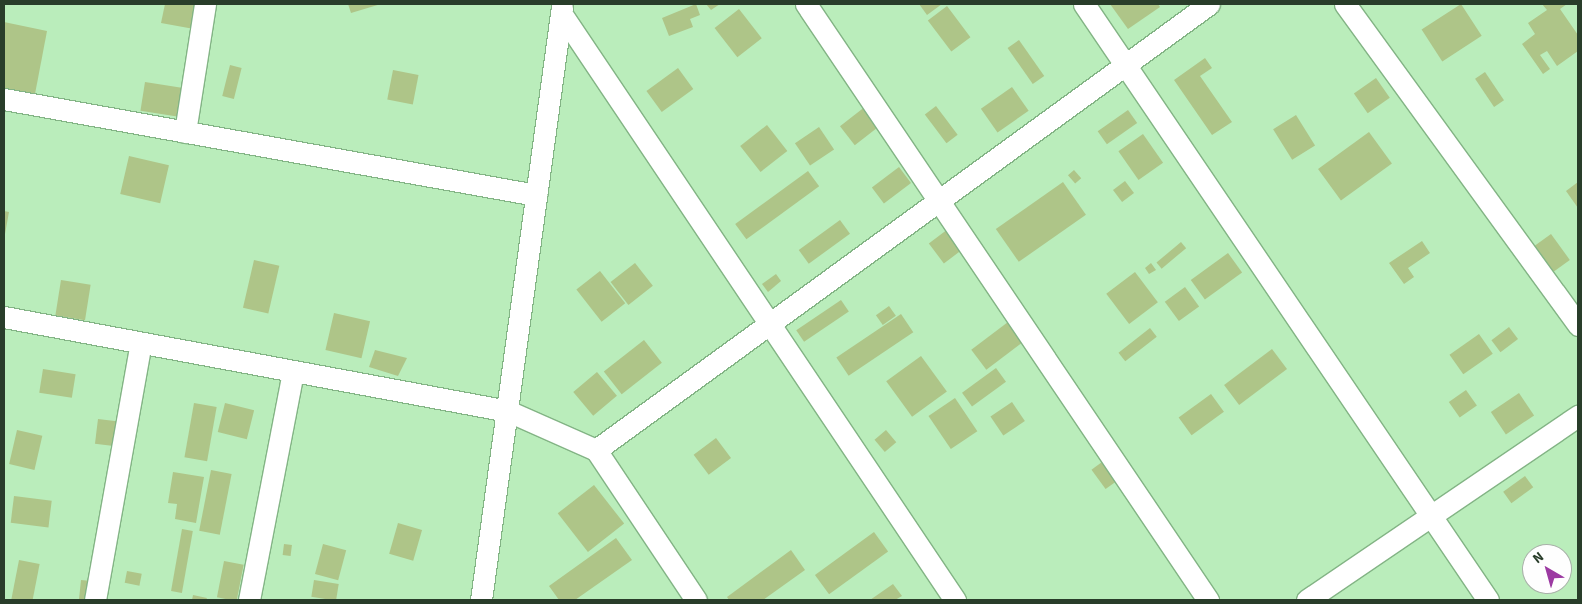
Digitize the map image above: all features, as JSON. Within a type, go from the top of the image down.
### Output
[{"type":"street","points":[[185,132],[205,4]]},
{"type":"street","points":[[806,4],[1208,600]]},
{"type":"street","points":[[1084,4],[1126,62],[1433,515],[1488,600]]},
{"type":"street","points":[[596,450],[1126,62],[1209,4]]},
{"type":"street","points":[[1345,4],[1578,325]]},
{"type":"street","points":[[481,600],[562,8]]},
{"type":"street","points":[[562,8],[769,324],[955,600]]},
{"type":"street","points":[[4,99],[536,195]]},
{"type":"street","points":[[4,317],[508,411],[596,450],[696,600]]},
{"type":"street","points":[[95,600],[141,343]]},
{"type":"street","points":[[249,600],[293,371]]},
{"type":"street","points":[[1308,600],[1578,416]]},
{"type":"building","points":[[165,4],[199,4],[194,29],[161,23]]},
{"type":"building","points":[[348,4],[381,4],[351,13]]},
{"type":"building","points":[[696,4],[700,15],[690,19],[693,27],[669,36],[662,18]]},
{"type":"building","points":[[706,4],[720,4],[711,10]]},
{"type":"building","points":[[919,4],[942,4],[927,15]]},
{"type":"building","points":[[1110,4],[1158,4],[1160,7],[1128,29]]},
{"type":"building","points":[[1461,4],[1482,36],[1442,61],[1422,30]]},
{"type":"building","points":[[1542,4],[1567,4],[1560,9],[1578,35],[1578,51],[1557,66],[1547,51],[1540,55],[1550,69],[1543,74],[1522,44],[1535,34],[1528,23],[1547,10]]},
{"type":"building","points":[[947,6],[970,37],[951,52],[928,20]]},
{"type":"building","points":[[739,9],[762,38],[737,57],[715,28]]},
{"type":"building","points":[[4,22],[47,31],[35,94],[4,88]]},
{"type":"building","points":[[1019,40],[1044,76],[1033,84],[1008,48]]},
{"type":"building","points":[[1205,58],[1212,68],[1200,76],[1232,122],[1212,135],[1174,80]]},
{"type":"building","points":[[230,65],[242,68],[234,99],[222,96]]},
{"type":"building","points":[[678,68],[693,89],[662,112],[646,91]]},
{"type":"building","points":[[393,70],[419,75],[413,104],[387,99]]},
{"type":"building","points":[[1485,72],[1504,100],[1494,107],[1475,79]]},
{"type":"building","points":[[1376,78],[1390,98],[1368,113],[1354,93]]},
{"type":"building","points":[[145,82],[182,88],[177,116],[140,111]]},
{"type":"building","points":[[1012,87],[1029,111],[998,133],[981,109]]},
{"type":"building","points":[[866,106],[881,125],[855,145],[840,126]]},
{"type":"building","points":[[936,106],[958,135],[946,143],[925,114]]},
{"type":"building","points":[[1128,110],[1137,123],[1107,144],[1098,131]]},
{"type":"building","points":[[1296,115],[1315,146],[1292,160],[1273,129]]},
{"type":"building","points":[[767,125],[787,151],[761,172],[740,146]]},
{"type":"building","points":[[819,127],[834,149],[810,166],[795,143]]},
{"type":"building","points":[[1369,132],[1392,164],[1341,201],[1318,169]]},
{"type":"building","points":[[1143,134],[1163,163],[1139,180],[1118,151]]},
{"type":"building","points":[[129,156],[169,165],[160,203],[120,194]]},
{"type":"building","points":[[899,167],[911,183],[884,203],[872,187]]},
{"type":"building","points":[[1074,170],[1081,178],[1075,184],[1068,175]]},
{"type":"building","points":[[808,171],[819,186],[746,239],[735,224]]},
{"type":"building","points":[[1125,181],[1134,193],[1122,202],[1113,190]]},
{"type":"building","points":[[1063,182],[1086,215],[1019,262],[996,229]]},
{"type":"building","points":[[1578,182],[1578,208],[1566,191]]},
{"type":"building","points":[[4,211],[9,212],[5,234],[4,234]]},
{"type":"building","points":[[840,220],[850,234],[809,264],[799,250]]},
{"type":"building","points":[[948,229],[963,249],[944,263],[929,243]]},
{"type":"building","points":[[1551,234],[1570,260],[1548,276],[1529,250]]},
{"type":"building","points":[[1422,241],[1430,253],[1408,268],[1414,277],[1404,284],[1389,263]]},
{"type":"building","points":[[1181,242],[1186,248],[1162,269],[1156,263]]},
{"type":"building","points":[[1228,253],[1242,272],[1205,299],[1191,280]]},
{"type":"building","points":[[254,260],[279,266],[268,314],[243,308]]},
{"type":"building","points":[[635,263],[653,286],[628,305],[611,282]]},
{"type":"building","points":[[1151,263],[1156,270],[1149,274],[1145,268]]},
{"type":"building","points":[[600,271],[625,303],[602,322],[576,289]]},
{"type":"building","points":[[1135,272],[1158,302],[1129,324],[1106,294]]},
{"type":"building","points":[[776,274],[781,281],[768,292],[762,284]]},
{"type":"building","points":[[61,280],[91,285],[85,320],[55,316]]},
{"type":"building","points":[[1185,287],[1199,306],[1179,321],[1165,302]]},
{"type":"building","points":[[841,300],[849,312],[804,342],[796,330]]},
{"type":"building","points":[[889,306],[896,316],[883,325],[876,315]]},
{"type":"building","points":[[334,313],[370,321],[362,358],[325,350]]},
{"type":"building","points":[[901,314],[913,332],[849,376],[836,358]]},
{"type":"building","points":[[1012,319],[1027,339],[986,370],[971,350]]},
{"type":"building","points":[[1509,327],[1518,339],[1500,352],[1491,340]]},
{"type":"building","points":[[1150,328],[1157,337],[1125,361],[1118,353]]},
{"type":"building","points":[[1479,334],[1493,354],[1463,374],[1450,355]]},
{"type":"building","points":[[644,340],[662,363],[622,394],[604,371]]},
{"type":"building","points":[[1272,349],[1287,369],[1239,405],[1224,385]]},
{"type":"building","points":[[375,350],[407,358],[398,376],[369,367]]},
{"type":"building","points":[[921,356],[947,392],[912,417],[886,381]]},
{"type":"building","points":[[996,368],[1006,382],[972,406],[962,393]]},
{"type":"building","points":[[43,369],[76,374],[72,398],[39,393]]},
{"type":"building","points":[[597,372],[617,396],[593,416],[573,392]]},
{"type":"building","points":[[1466,390],[1477,406],[1460,418],[1449,402]]},
{"type":"building","points":[[1519,393],[1534,415],[1506,434],[1491,412]]},
{"type":"building","points":[[1211,394],[1224,412],[1192,435],[1179,418]]},
{"type":"building","points":[[955,398],[977,431],[951,449],[928,416]]},
{"type":"building","points":[[1012,402],[1025,421],[1003,436],[990,417]]},
{"type":"building","points":[[194,403],[217,407],[207,461],[184,457]]},
{"type":"building","points":[[225,403],[254,410],[247,439],[218,432]]},
{"type":"building","points":[[98,419],[121,422],[118,447],[95,444]]},
{"type":"building","points":[[17,430],[42,436],[34,470],[9,464]]},
{"type":"building","points":[[886,430],[896,442],[885,452],[875,440]]},
{"type":"building","points":[[716,438],[731,458],[709,475],[694,455]]},
{"type":"building","points":[[1102,462],[1116,481],[1106,489],[1091,470]]},
{"type":"building","points":[[211,470],[232,474],[220,535],[199,531]]},
{"type":"building","points":[[173,472],[204,477],[196,523],[175,519],[177,504],[168,503]]},
{"type":"building","points":[[1525,476],[1533,487],[1511,503],[1503,492]]},
{"type":"building","points":[[594,485],[624,524],[588,552],[558,513]]},
{"type":"building","points":[[14,496],[52,501],[48,527],[11,523]]},
{"type":"building","points":[[398,523],[422,530],[413,561],[389,554]]},
{"type":"building","points":[[182,529],[193,531],[182,593],[171,591]]},
{"type":"building","points":[[874,532],[888,551],[829,594],[815,575]]},
{"type":"building","points":[[616,538],[632,560],[575,600],[559,600],[549,586]]},
{"type":"building","points":[[284,544],[292,545],[291,556],[283,555]]},
{"type":"building","points":[[323,544],[346,550],[338,580],[315,574]]},
{"type":"building","points":[[791,550],[805,570],[763,600],[729,600],[727,597]]},
{"type":"building","points":[[19,560],[40,564],[33,600],[11,600]]},
{"type":"building","points":[[224,561],[244,565],[237,600],[217,597]]},
{"type":"building","points":[[127,571],[142,574],[139,586],[125,583]]},
{"type":"building","points":[[81,580],[91,581],[89,600],[79,600]]},
{"type":"building","points":[[314,580],[339,584],[336,600],[311,597]]},
{"type":"building","points":[[893,584],[902,596],[895,600],[870,600]]},
{"type":"building","points":[[193,595],[207,598],[206,600],[192,600]]}]
